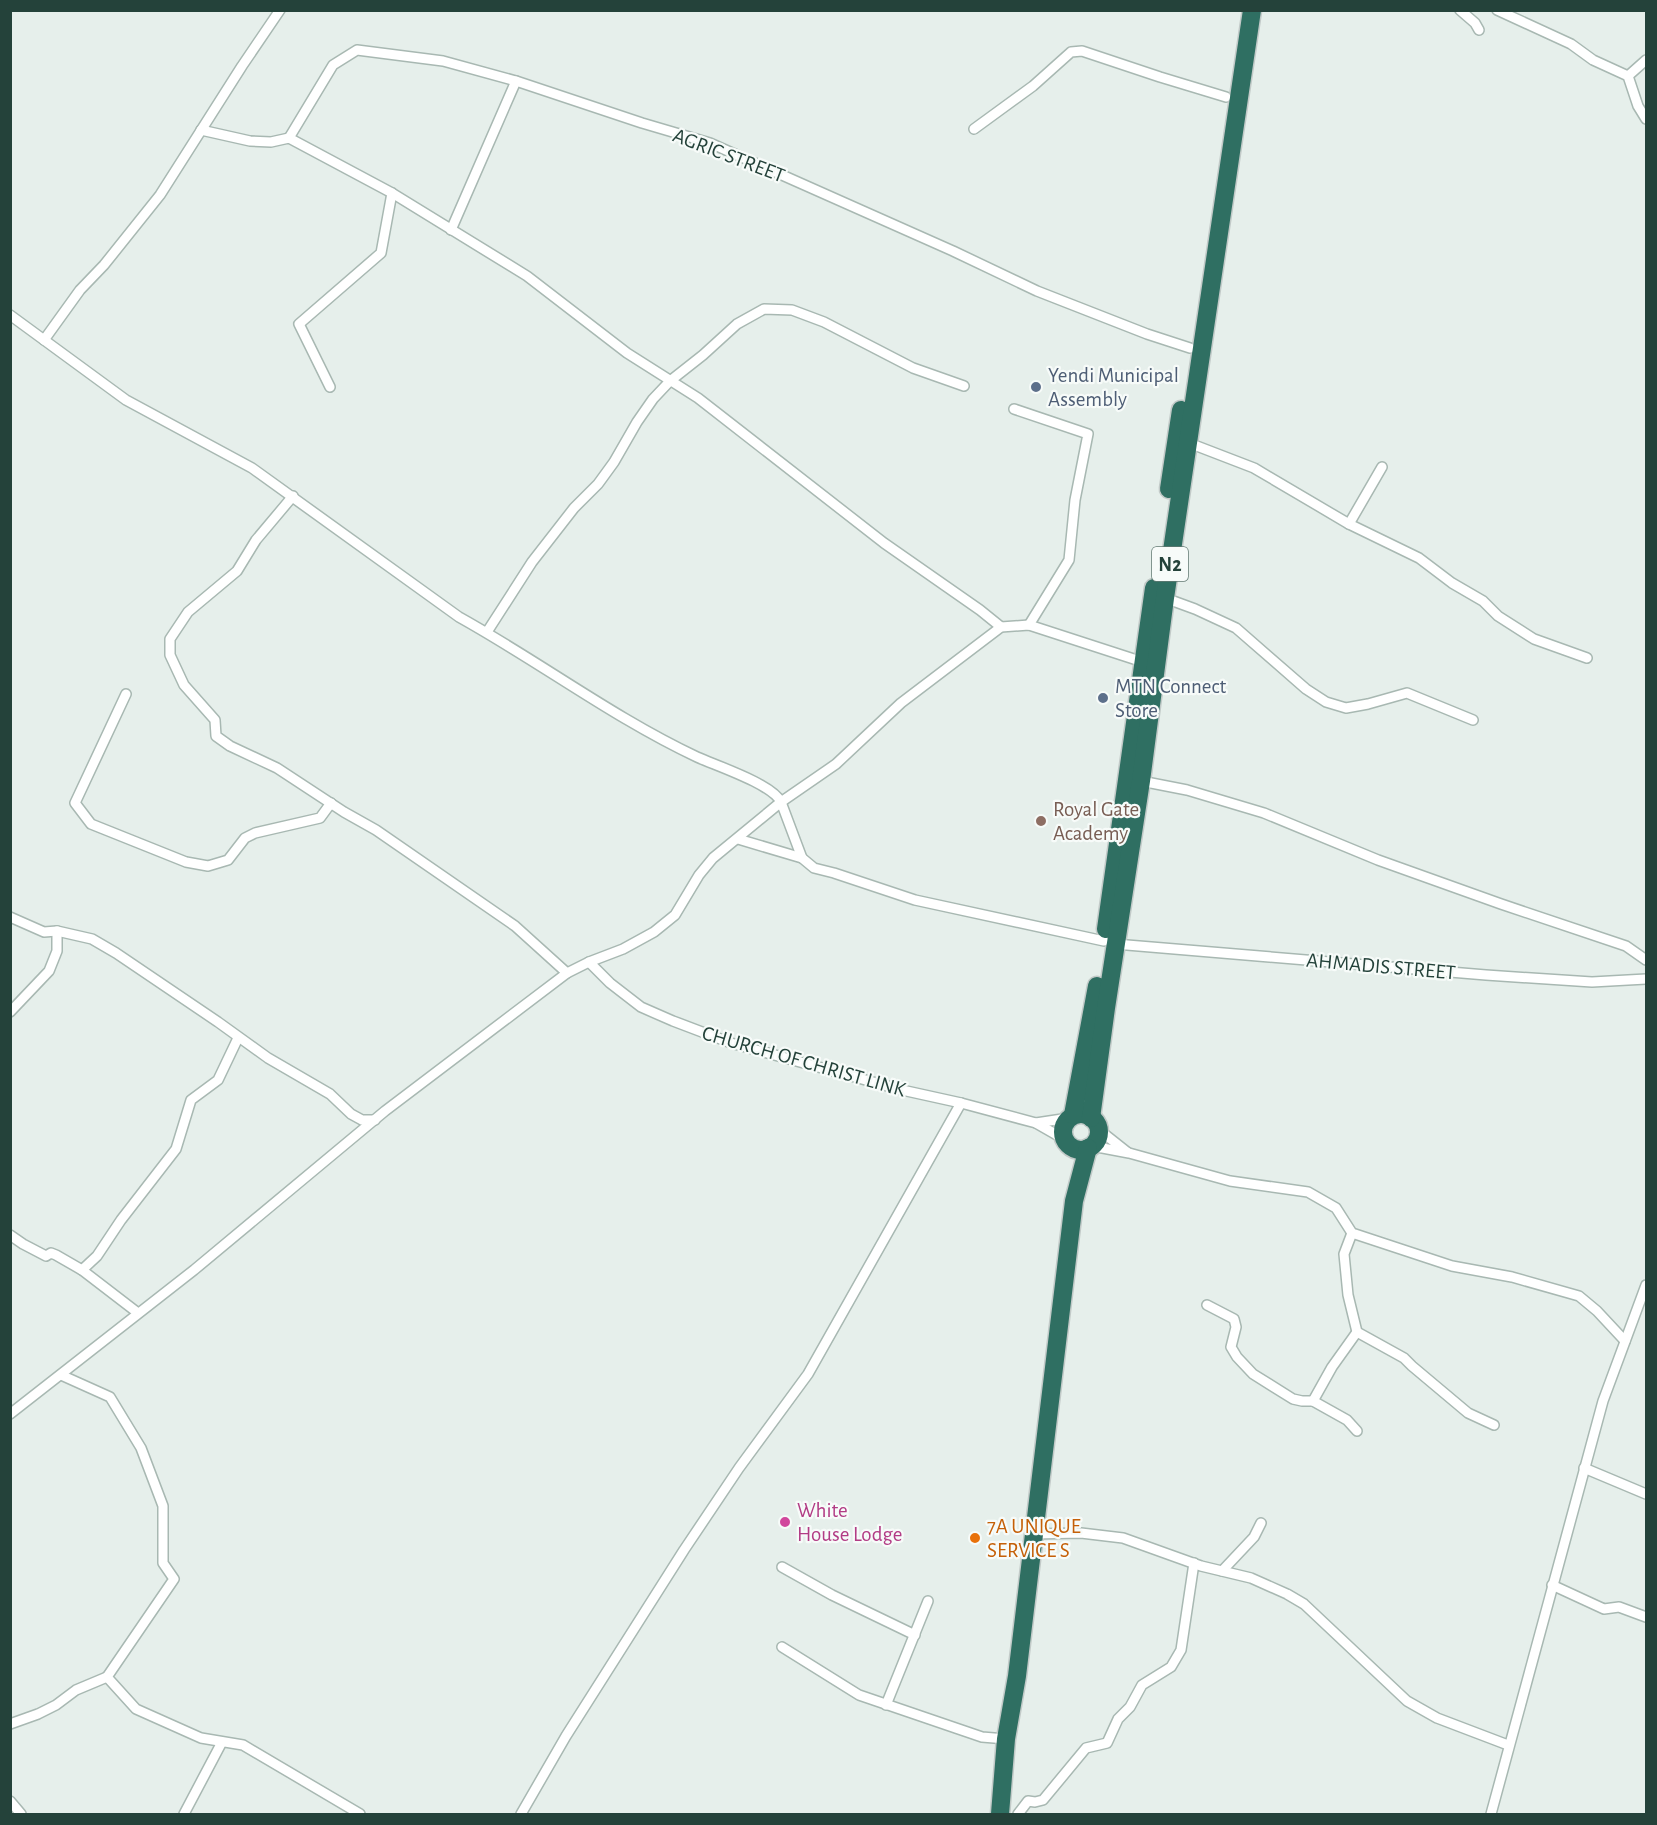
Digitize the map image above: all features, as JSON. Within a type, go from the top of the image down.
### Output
[{"type":"highway","name":"N2","points":[[1110,943],[1141,781],[1165,598],[1189,443],[1196,348],[1226,97],[1240,10]]},
{"type":"highway","name":"N2","points":[[1006,1814],[1006,1739],[1017,1676],[1081,1132],[1110,943],[1143,662],[1252,10]]},
{"type":"street","points":[[44,340],[80,290],[104,265],[160,195],[280,10]]},
{"type":"street","points":[[1461,10],[1475,22],[1479,30]]},
{"type":"street","points":[[1497,10],[1571,44],[1593,60],[1629,76],[1638,106],[1647,119]]},
{"type":"street","name":"AGRIC STREET","points":[[290,138],[333,65],[357,50],[443,62],[516,81],[710,143],[953,250],[1037,291],[1147,334],[1196,348]]},
{"type":"street","points":[[974,129],[1034,86],[1071,52],[1082,51],[1226,97]]},
{"type":"street","points":[[1629,76],[1647,60]]},
{"type":"street","points":[[451,230],[516,81]]},
{"type":"street","points":[[201,130],[250,141],[272,142],[290,138],[392,193],[527,276],[627,353],[698,398],[884,543],[1001,627]]},
{"type":"street","points":[[330,387],[299,324],[381,253],[392,193]]},
{"type":"street","points":[[487,632],[532,562],[614,462],[653,399],[670,381],[704,355],[737,324],[764,309],[792,310],[824,322],[913,368],[964,386]]},
{"type":"street","points":[[10,315],[126,400],[252,468],[459,616],[603,706],[695,756],[766,787],[778,796],[802,858]]},
{"type":"street","points":[[1014,409],[1088,434],[1075,500],[1068,560],[1029,625]]},
{"type":"street","points":[[1189,443],[1254,468],[1349,524],[1419,558],[1452,583],[1483,601],[1498,616],[1534,639],[1587,658]]},
{"type":"street","points":[[1349,524],[1382,467]]},
{"type":"street","points":[[293,496],[256,540],[237,571],[188,612],[170,639],[170,655],[184,686],[215,720],[216,736],[230,746],[277,768],[376,830],[515,926],[567,973]]},
{"type":"street","points":[[1165,598],[1236,627],[1306,689],[1326,702],[1346,708],[1407,693],[1473,720]]},
{"type":"street","points":[[10,1414],[194,1270],[375,1120],[567,973],[623,949],[654,932],[675,915],[699,875],[713,858],[781,802],[836,764],[901,703],[1001,627],[1029,625],[1143,662]]},
{"type":"street","points":[[126,694],[75,803],[91,824],[186,862],[208,866],[228,860],[245,838],[255,833],[320,818],[331,803]]},
{"type":"street","points":[[1141,781],[1186,790],[1264,813],[1378,860],[1626,946],[1647,960]]},
{"type":"street","name":"AHMADIS STREET","points":[[738,839],[802,858],[814,868],[915,900],[1110,943],[1580,981],[1647,979]]},
{"type":"street","points":[[10,917],[44,932],[57,931],[92,939],[116,953],[268,1058],[330,1094],[351,1114],[362,1120],[375,1120]]},
{"type":"street","points":[[10,1012],[49,972],[57,951],[57,931]]},
{"type":"street","name":"CHURCH OF CHRIST LINK","points":[[589,962],[610,983],[641,1007],[673,1022],[731,1043],[902,1090],[1081,1132]]},
{"type":"street","points":[[82,1270],[98,1256],[121,1220],[176,1149],[191,1100],[218,1080],[238,1038]]},
{"type":"street","points":[[521,1815],[566,1736],[684,1550],[739,1468],[808,1374],[961,1103]]},
{"type":"street","name":"CHURCH OF CHRIST LINK","points":[[1036,1123],[1081,1132]]},
{"type":"street","points":[[1081,1132],[1129,1153]]},
{"type":"street","points":[[1081,1132],[1129,1153],[1230,1180],[1308,1192],[1336,1208],[1353,1233],[1452,1266],[1512,1277],[1579,1296],[1597,1311],[1625,1341]]},
{"type":"street","points":[[1353,1233],[1344,1254],[1348,1295],[1357,1332],[1404,1358],[1467,1413],[1494,1425]]},
{"type":"street","points":[[10,1235],[46,1256],[51,1253],[82,1270],[138,1313]]},
{"type":"street","points":[[1491,1815],[1508,1745],[1603,1401],[1647,1285]]},
{"type":"street","points":[[1207,1305],[1234,1318],[1236,1327],[1231,1347],[1253,1374],[1293,1399],[1313,1401],[1347,1420],[1357,1431]]},
{"type":"street","points":[[1313,1401],[1332,1367],[1357,1332]]},
{"type":"street","points":[[12,1720],[47,1709],[76,1690],[107,1677],[174,1579],[164,1563],[163,1506],[141,1448],[110,1397],[61,1375]]},
{"type":"street","points":[[1584,1468],[1647,1494]]},
{"type":"street","points":[[1222,1571],[1254,1537],[1261,1523]]},
{"type":"street","points":[[1034,1534],[1081,1533],[1123,1538],[1194,1563],[1251,1578],[1287,1594],[1304,1604],[1407,1701],[1437,1718],[1508,1745]]},
{"type":"street","points":[[1006,1814],[1028,1801],[1043,1800],[1086,1748],[1107,1743],[1118,1719],[1130,1707],[1142,1684],[1171,1667],[1180,1650],[1194,1563]]},
{"type":"street","points":[[782,1567],[915,1635]]},
{"type":"street","points":[[1552,1585],[1604,1610],[1620,1606],[1647,1617]]},
{"type":"street","points":[[886,1705],[928,1601]]},
{"type":"street","points":[[782,1647],[859,1695],[982,1737],[1006,1739]]},
{"type":"street","points":[[107,1677],[136,1709],[201,1738],[243,1745],[360,1815]]},
{"type":"street","points":[[184,1815],[222,1742]]},
{"type":"street","points":[[10,1801],[21,1815]]},
{"type":"place","name":"Yendi Municipal Assembly","points":[[1036,387]]},
{"type":"place","name":"MTN Connect Store","points":[[1103,698]]},
{"type":"place","name":"Royal Gate Academy","points":[[1041,821]]},
{"type":"place","name":"White House Lodge","points":[[785,1522]]},
{"type":"place","name":"7A UNIQUE SERVICE S","points":[[975,1538]]}]
